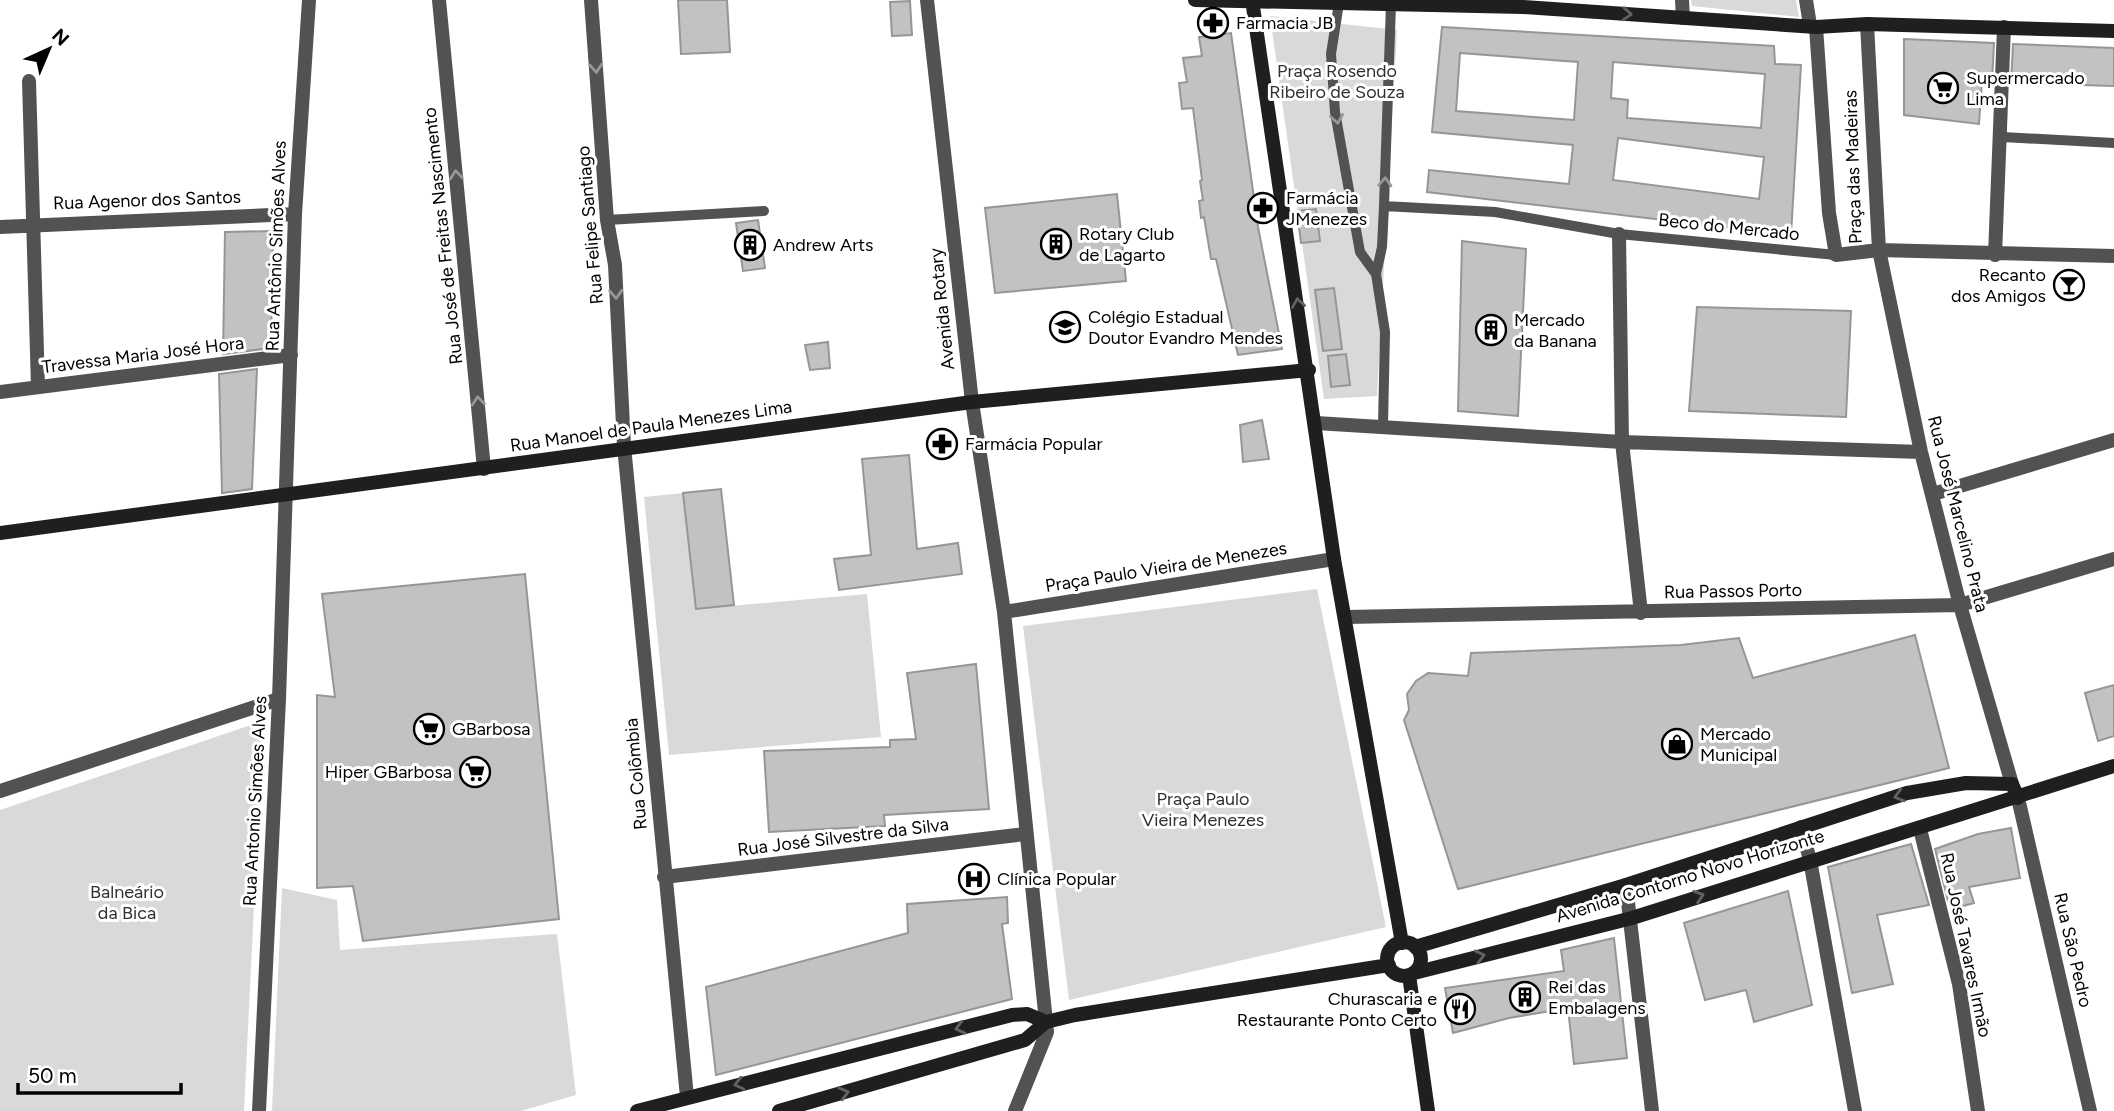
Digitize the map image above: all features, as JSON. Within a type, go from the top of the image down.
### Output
[{"type":"main road","points":[[1195,0],[1391,4],[1523,3],[1683,19],[1813,26],[1867,24],[2114,31]]},
{"type":"main road","points":[[1252,1],[1335,559],[1408,945],[1421,960],[1411,974],[1428,1111]]},
{"type":"main road","name":"Rua Manoel de Paula Menezes Lima","points":[[0,533],[484,469],[624,446],[972,402],[1309,370]]},
{"type":"main road","points":[[2012,784],[2018,798],[2114,766]]},
{"type":"main road","name":"Avenida Contorno Novo Horizonte","points":[[1408,945],[1626,885],[1907,793],[1966,783],[2012,784]]},
{"type":"main road","name":"Avenida Contorno Novo Horizonte","points":[[1411,974],[1632,918],[1810,860],[2018,798]]},
{"type":"main road","points":[[1408,945],[1390,951],[1389,965],[1397,975],[1411,974]]},
{"type":"main road","points":[[779,1111],[1025,1040],[1046,1022],[1111,1008],[1389,965]]},
{"type":"main road","points":[[637,1111],[1012,1015],[1027,1014],[1046,1022]]},
{"type":"street","name":"Rua Antônio Simões Alves","points":[[286,494],[295,214],[309,0]]},
{"type":"street","name":"Rua José de Freitas Nascimento","points":[[439,0],[484,469]]},
{"type":"street","name":"Rua Felipe Santiago","points":[[591,0],[607,220],[615,265],[624,446]]},
{"type":"street","name":"Avenida Rotary","points":[[927,0],[972,402],[1004,612]]},
{"type":"street","points":[[1682,0],[1683,19]]},
{"type":"street","name":"Praça das Madeiras","points":[[1806,0],[1813,26],[1829,213],[1836,255],[1879,250],[1867,24]]},
{"type":"street","points":[[1995,255],[2004,27]]},
{"type":"street","points":[[29,81],[38,387]]},
{"type":"street","name":"Rua Agenor dos Santos","points":[[0,227],[295,214]]},
{"type":"street","points":[[1619,234],[1622,442],[1641,613]]},
{"type":"street","points":[[1879,250],[2114,256]]},
{"type":"street","name":"Rua José Marcelino Prata","points":[[1879,250],[1921,452],[1960,604],[2012,784]]},
{"type":"street","name":"Travessa Maria José Hora","points":[[0,392],[291,355]]},
{"type":"street","points":[[1316,423],[1383,425],[1622,442],[1921,452]]},
{"type":"street","points":[[1933,494],[2114,440]]},
{"type":"street","name":"Rua Colômbia","points":[[624,446],[687,1097]]},
{"type":"street","name":"Rua Antonio Simões Alves","points":[[259,1111],[286,494]]},
{"type":"street","name":"Praça Paulo Vieira de Menezes","points":[[1004,612],[1335,559]]},
{"type":"street","name":"Rua Passos Porto","points":[[1346,617],[1641,613],[1960,604],[2114,559]]},
{"type":"street","points":[[1004,612],[1047,1032],[1015,1111]]},
{"type":"street","points":[[0,791],[279,699]]},
{"type":"street","name":"Rua São Pedro","points":[[2018,798],[2090,1111]]},
{"type":"street","points":[[1801,827],[1810,860],[1856,1111]]},
{"type":"street","name":"Rua José Tavares Irmão","points":[[1920,829],[1959,984],[1978,1111]]},
{"type":"street","name":"Rua José Silvestre da Silva","points":[[664,877],[1025,834]]},
{"type":"street","points":[[1626,885],[1632,918],[1652,1111]]},
{"type":"lane","points":[[1339,1],[1331,54],[1335,112],[1360,252],[1376,274]]},
{"type":"lane","points":[[1383,425],[1385,332],[1376,274],[1382,247],[1391,4]]},
{"type":"lane","points":[[2001,137],[2114,143]]},
{"type":"lane","name":"Beco do Mercado","points":[[1384,206],[1495,212],[1619,234],[1836,255]]},
{"type":"lane","points":[[607,220],[764,211]]},
{"type":"green space","points":[[1691,0],[1796,0],[1799,17],[1692,6]]},
{"type":"green space","name":"Praça Rosendo Ribeiro de Souza","points":[[1270,16],[1397,30],[1377,396],[1324,399]]},
{"type":"green space","points":[[684,493],[696,609],[867,594],[881,737],[669,755],[644,497]]},
{"type":"green space","name":"Praça Paulo Vieira Menezes","points":[[1317,589],[1386,927],[1069,1000],[1023,626]]},
{"type":"green space","name":"Balneário da Bica","points":[[263,721],[244,1111],[0,1111],[0,810]]},
{"type":"green space","points":[[282,888],[337,900],[340,950],[557,934],[576,1095],[521,1111],[272,1111]]},
{"type":"building","points":[[678,0],[727,0],[730,52],[681,54]]},
{"type":"building","points":[[910,1],[912,35],[892,36],[890,2]]},
{"type":"building","points":[[1442,27],[1774,46],[1775,64],[1801,65],[1791,235],[1427,192],[1429,170],[1569,184],[1573,145],[1432,132]],"holes":[[[1460,53],[1578,62],[1574,120],[1456,111]],[[1613,62],[1765,74],[1761,128],[1627,118],[1628,100],[1611,98]],[[1618,138],[1764,157],[1759,199],[1613,180]]]},
{"type":"building","points":[[1231,33],[1258,227],[1282,349],[1238,355],[1216,259],[1211,259],[1204,217],[1201,218],[1199,201],[1203,200],[1202,180],[1193,108],[1182,109],[1179,83],[1187,82],[1183,58],[1202,56],[1199,37]]},
{"type":"building","name":"Supermercado Lima","points":[[1904,39],[1994,43],[1992,82],[1982,81],[1979,124],[1904,115]]},
{"type":"building","points":[[2013,44],[2114,48],[2114,86],[2011,83]]},
{"type":"building","name":"Rotary Club de Lagarto","points":[[1117,194],[1126,281],[995,293],[985,208]]},
{"type":"building","points":[[1316,209],[1320,241],[1301,243],[1297,211]]},
{"type":"building","name":"Andrew Arts","points":[[758,220],[765,268],[743,271],[736,223]]},
{"type":"building","points":[[273,231],[271,348],[223,354],[225,232]]},
{"type":"building","name":"Mercado da Banana","points":[[1462,241],[1526,249],[1518,416],[1458,411]]},
{"type":"building","points":[[1334,288],[1342,349],[1323,351],[1315,290]]},
{"type":"building","points":[[1697,307],[1851,311],[1846,417],[1689,411]]},
{"type":"building","points":[[828,342],[830,368],[810,370],[805,345]]},
{"type":"building","points":[[1346,354],[1350,385],[1331,387],[1328,356]]},
{"type":"building","points":[[257,369],[252,489],[222,493],[219,374]]},
{"type":"building","points":[[1262,420],[1269,459],[1243,462],[1240,425]]},
{"type":"building","points":[[909,455],[917,549],[958,543],[962,574],[839,590],[834,559],[871,555],[862,459]]},
{"type":"building","points":[[721,489],[734,605],[696,609],[683,493]]},
{"type":"building","name":"GBarbosa","points":[[525,574],[559,919],[363,941],[353,886],[317,888],[317,695],[335,697],[322,594]]},
{"type":"building","name":"Mercado Municipal","points":[[1915,635],[1949,768],[1458,889],[1404,720],[1409,710],[1407,694],[1416,681],[1428,673],[1468,676],[1471,653],[1681,645],[1739,638],[1753,678]]},
{"type":"building","points":[[976,664],[989,809],[884,815],[885,826],[769,832],[764,751],[890,747],[890,740],[916,739],[907,673]]},
{"type":"building","points":[[2114,685],[2114,736],[2098,741],[2085,693]]},
{"type":"building","points":[[2011,828],[2020,878],[1969,887],[1974,903],[1956,908],[1954,900],[1948,901],[1935,849],[1978,834]]},
{"type":"building","points":[[1911,844],[1929,905],[1877,915],[1893,984],[1852,993],[1828,867]]},
{"type":"building","points":[[1788,891],[1812,1005],[1754,1022],[1746,990],[1705,1000],[1684,923]]},
{"type":"building","points":[[1007,897],[1008,923],[1002,924],[1012,999],[716,1075],[706,987],[908,933],[907,904]]},
{"type":"building","points":[[1614,938],[1627,1058],[1574,1064],[1568,1008],[1509,1018],[1453,1033],[1445,988],[1564,971],[1561,950]]},
{"type":"place","name":"Farmacia JB","points":[[1213,23]]},
{"type":"place","name":"Supermercado Lima","points":[[1943,88]]},
{"type":"place","name":"Farmácia JMenezes","points":[[1263,208]]},
{"type":"place","name":"Rotary Club de Lagarto","points":[[1056,244]]},
{"type":"place","name":"Andrew Arts","points":[[750,245]]},
{"type":"place","name":"Recanto dos Amigos","points":[[2069,285]]},
{"type":"place","name":"Colégio Estadual Doutor Evandro Mendes","points":[[1065,327]]},
{"type":"place","name":"Mercado da Banana","points":[[1491,330]]},
{"type":"place","name":"Farmácia Popular","points":[[942,444]]},
{"type":"place","name":"GBarbosa","points":[[429,729]]},
{"type":"place","name":"Mercado Municipal","points":[[1677,744]]},
{"type":"place","name":"Hiper GBarbosa","points":[[475,772]]},
{"type":"place","name":"Clínica Popular","points":[[974,879]]},
{"type":"place","name":"Rei das Embalagens","points":[[1525,997]]},
{"type":"place","name":"Churascaria e Restaurante Ponto Certo","points":[[1460,1009]]}]
